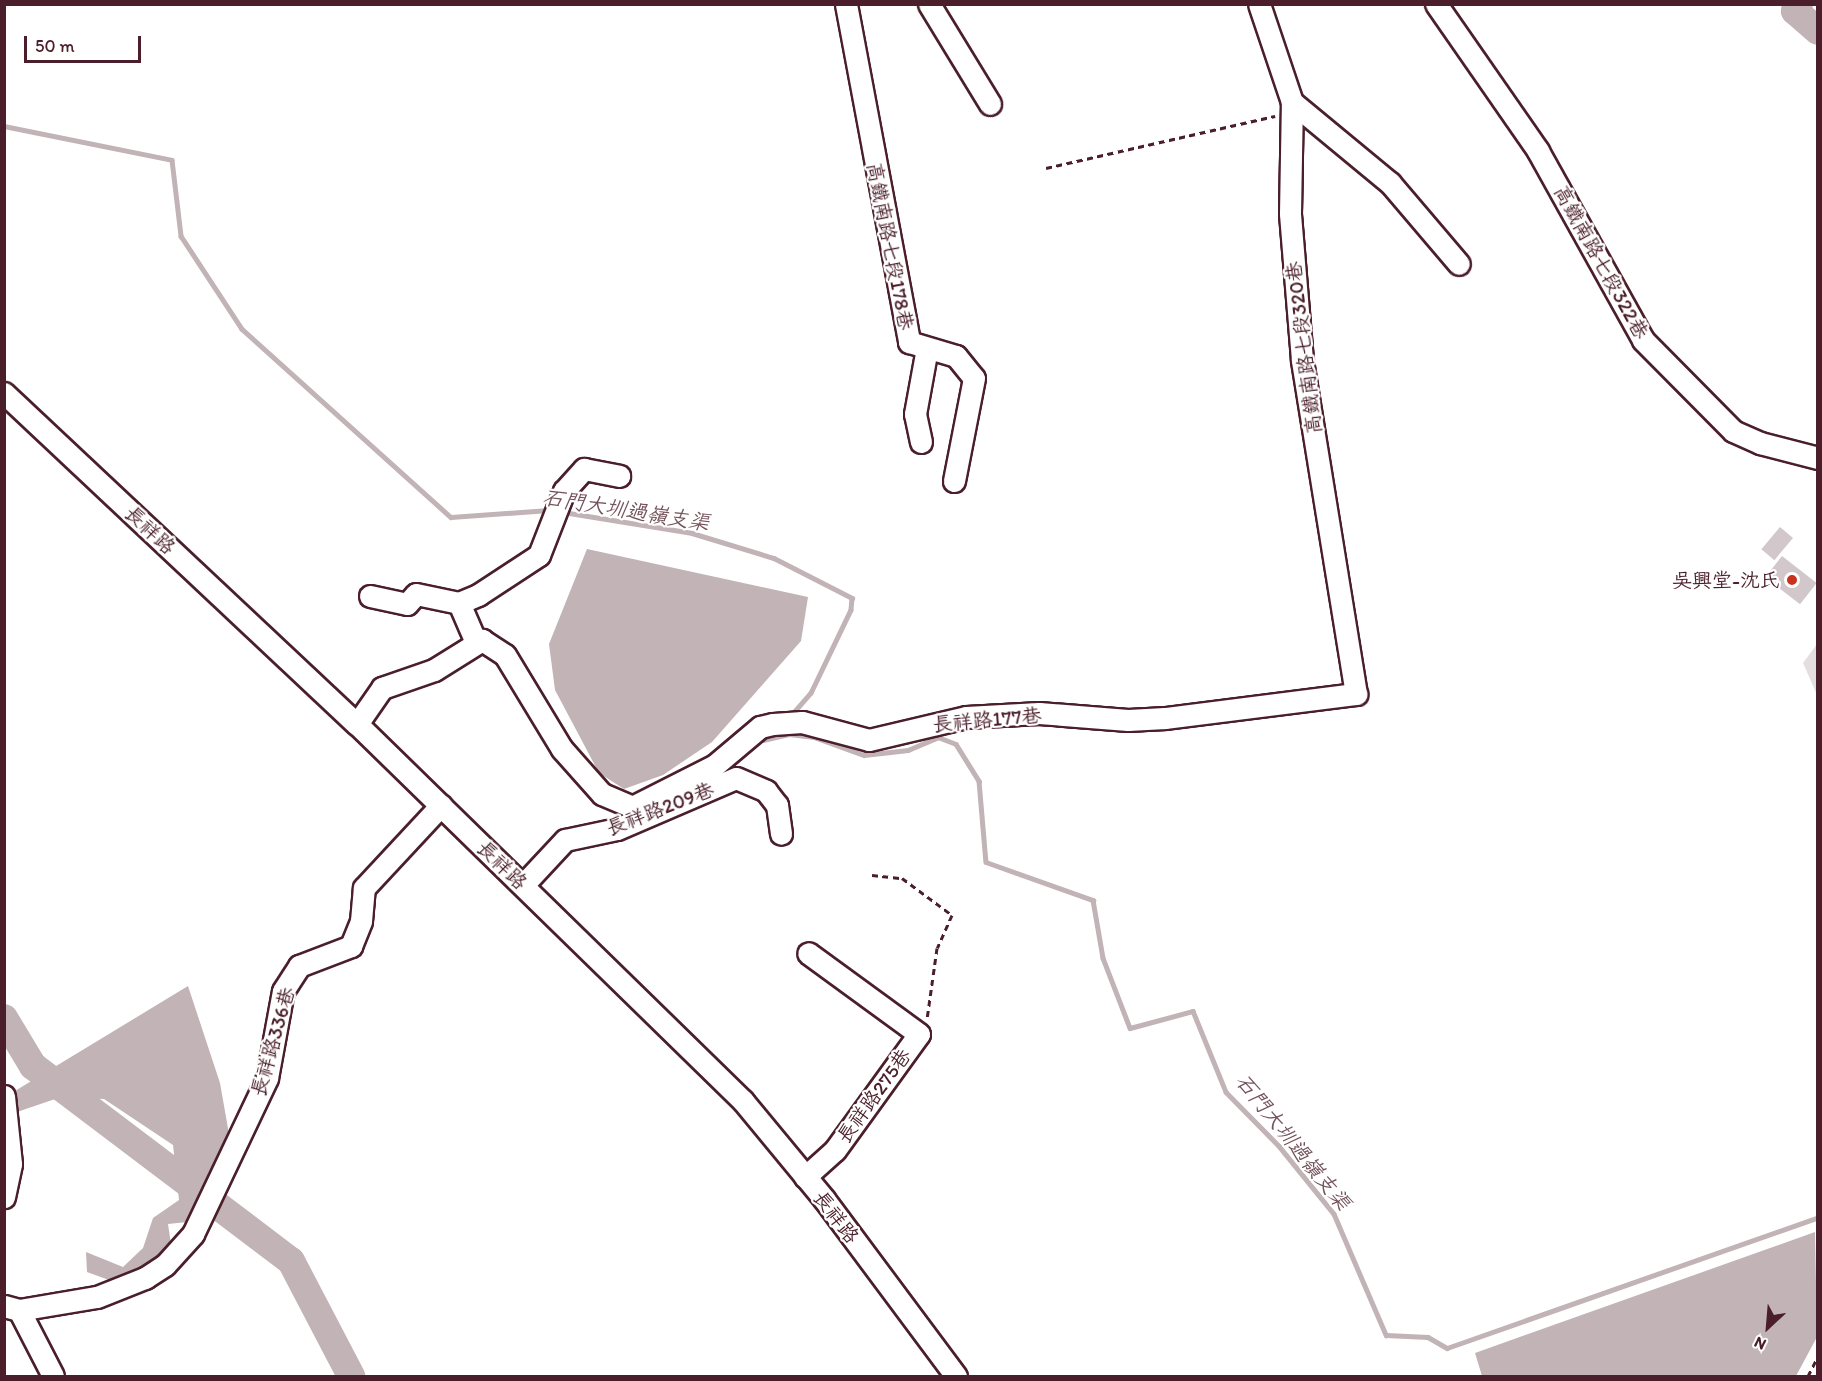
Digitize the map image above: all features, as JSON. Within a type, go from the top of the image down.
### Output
[{"type":"street","name":"高鐵南路七段178巷","points":[[846,4],[909,342],[956,357],[974,378],[954,481]]},
{"type":"street","points":[[929,4],[990,104]]},
{"type":"street","name":"高鐵南路七段320巷","points":[[1259,4],[1292,109],[1290,213],[1302,360],[1356,694]]},
{"type":"street","name":"高鐵南路七段322巷","points":[[1436,4],[1538,151],[1643,340],[1733,431],[1818,458]]},
{"type":"street","points":[[1292,109],[1390,183],[1459,264]]},
{"type":"street","points":[[921,442],[915,414],[927,348]]},
{"type":"street","name":"長祥路","points":[[4,393],[357,724],[743,1101],[805,1177],[956,1377]]},
{"type":"street","points":[[370,596],[407,604],[416,594],[459,603],[529,565],[539,555],[564,491],[584,469],[619,476]]},
{"type":"street","points":[[357,724],[382,688],[434,670],[475,640],[459,603]]},
{"type":"street","name":"長祥路177巷","points":[[475,640],[505,655],[562,749],[602,794],[623,807],[658,797],[715,765],[760,727],[773,723],[802,722],[869,740],[966,717],[1039,713],[1165,718],[1356,694]]},
{"type":"street","name":"長祥路209巷","points":[[523,885],[565,840],[616,829],[736,778],[766,791],[777,805],[781,834]]},
{"type":"street","name":"長祥路336巷","points":[[12,1308],[74,1303],[145,1278],[165,1265],[193,1234],[267,1078],[283,991],[299,966],[351,946],[361,921],[364,888],[441,805]]},
{"type":"street","name":"長祥路275巷","points":[[805,1177],[835,1150],[919,1034],[808,953]]},
{"type":"street","points":[[4,1096],[10,1164],[4,1197]]},
{"type":"street","points":[[12,1308],[53,1377]]},
{"type":"path","points":[[1046,168],[1292,109]]},
{"type":"path","points":[[872,875],[902,878],[952,915],[937,948],[929,1013],[919,1034]]},
{"type":"path","points":[[1808,1377],[1818,1356]]},
{"type":"shaded area","points":[[587,549],[808,597],[801,641],[712,742],[663,775],[624,789],[599,773],[555,690],[549,644]]},
{"type":"shaded area","points":[[1818,644],[1817,695],[1803,663]]},
{"type":"shaded area","points":[[188,986],[220,1083],[232,1151],[197,1221],[168,1224],[172,1251],[128,1287],[87,1272],[86,1252],[123,1267],[143,1248],[153,1218],[179,1200],[173,1145],[104,1099],[61,1097],[17,1112],[10,1094]]},
{"type":"shaded area","points":[[1815,1232],[1817,1337],[1796,1376],[1482,1376],[1475,1353]]},
{"type":"building","points":[[1780,527],[1793,538],[1774,560],[1761,549]]},
{"type":"building","name":"吳興堂-沈氏","points":[[1782,556],[1817,583],[1800,604],[1765,577]]},
{"type":"waterway","points":[[1799,4],[1795,11],[1818,31]]},
{"type":"waterway","name":"石門大圳過嶺支渠","points":[[4,126],[172,160],[181,236],[242,329],[451,517],[549,510]]},
{"type":"waterway","name":"石門大圳過嶺支渠","points":[[563,512],[692,533],[774,558],[852,598],[851,610],[811,693],[791,716]]},
{"type":"waterway","name":"石門大圳過嶺支渠","points":[[775,733],[763,740],[789,734],[814,737],[864,755],[908,750],[938,737],[956,744],[979,781],[986,862],[1093,900],[1103,958],[1130,1028],[1193,1011],[1226,1092],[1279,1146],[1334,1214],[1386,1335],[1428,1337],[1447,1348],[1818,1217]]},
{"type":"waterway","points":[[4,1018],[33,1066],[291,1261],[351,1376]]},
{"type":"place","name":"吳興堂-沈氏","points":[[1792,580]]}]
